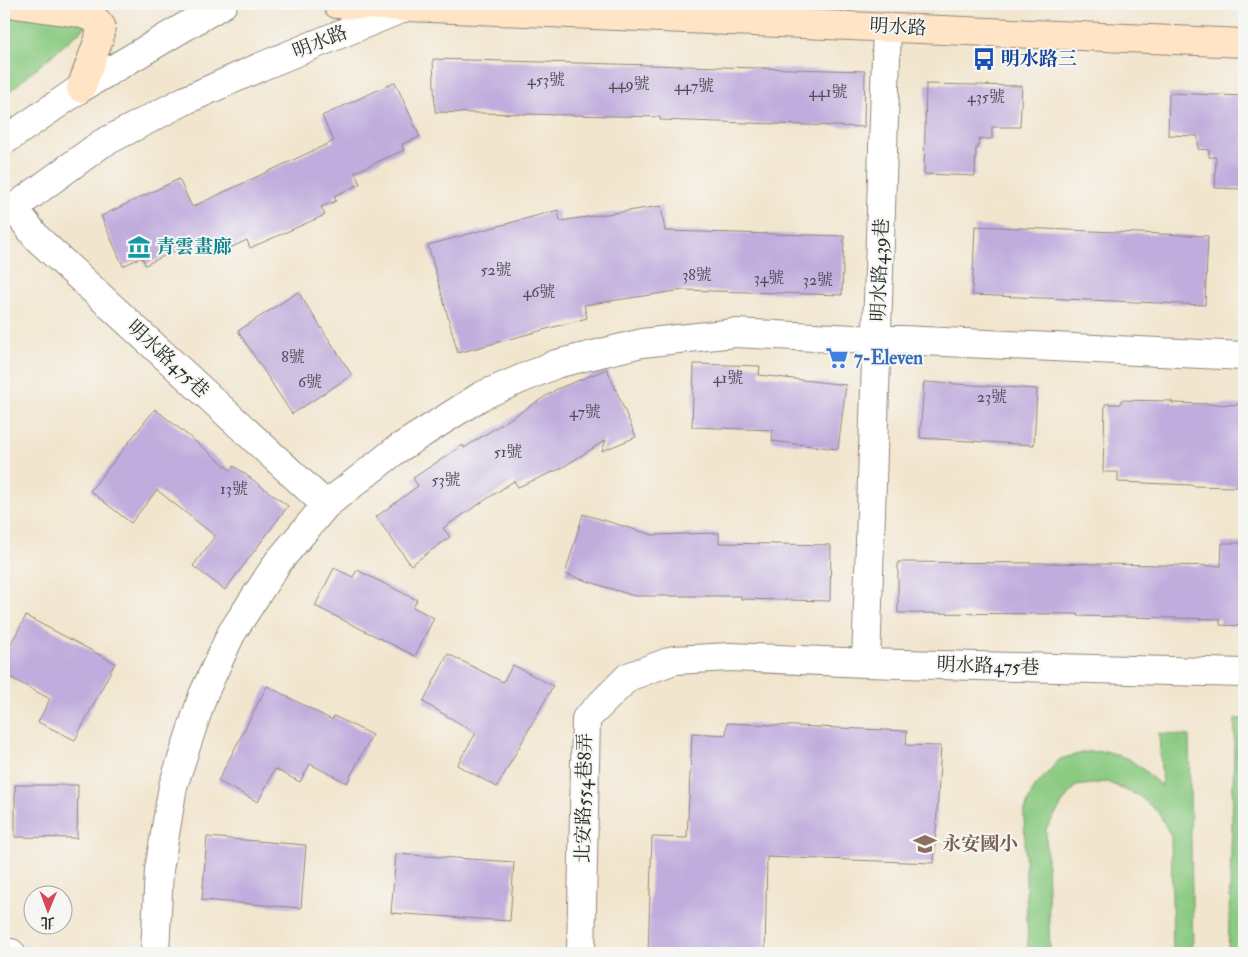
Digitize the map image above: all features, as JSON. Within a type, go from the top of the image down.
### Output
[{"type":"main road","points":[[14,4],[78,13],[94,18],[101,26],[99,38],[81,88]]},
{"type":"main road","points":[[337,4],[406,7]]},
{"type":"main road","name":"明水路","points":[[406,7],[1244,43]]},
{"type":"street","points":[[4,141],[81,88],[222,4]]},
{"type":"street","name":"明水路","points":[[9,212],[101,144],[186,100],[260,67],[406,7]]},
{"type":"street","name":"明水路439巷","points":[[866,663],[888,27]]},
{"type":"street","name":"明水路475巷","points":[[9,212],[326,504]]},
{"type":"street","points":[[155,953],[158,870],[173,786],[203,695],[231,634],[278,562],[326,504],[396,450],[481,396],[556,364],[642,343],[734,333],[1244,356]]},
{"type":"street","name":"明水路475巷","points":[[731,657],[866,663],[1244,673]]},
{"type":"street","name":"北安路554巷8弄","points":[[581,953],[586,718],[628,677],[674,660],[731,657]]},
{"type":"street","points":[[4,953],[11,953]]},
{"type":"green space","points":[[4,10],[91,22],[4,96]]},
{"type":"green space","points":[[1235,719],[1244,719],[1244,953],[1228,953]]},
{"type":"green space","points":[[1159,733],[1189,736],[1193,953],[1173,953],[1171,836],[1159,813],[1139,796],[1107,782],[1076,786],[1046,829],[1050,953],[1028,953],[1024,813],[1033,789],[1060,759],[1086,752],[1106,751],[1129,759],[1162,787]]},
{"type":"building","points":[[433,59],[865,71],[864,127],[660,120],[660,117],[435,112]]},
{"type":"building","points":[[395,82],[420,137],[402,144],[404,150],[355,172],[360,184],[334,196],[336,201],[321,207],[325,215],[250,248],[247,240],[230,248],[227,243],[204,253],[198,240],[145,265],[142,257],[123,266],[101,216],[179,179],[192,207],[334,141],[322,116]]},
{"type":"building","points":[[926,84],[1022,86],[1020,127],[992,127],[992,139],[979,139],[978,148],[976,148],[975,176],[924,174]]},
{"type":"building","points":[[1169,93],[1244,96],[1244,189],[1215,188],[1216,157],[1209,157],[1209,150],[1198,149],[1198,136],[1168,135]]},
{"type":"building","points":[[661,206],[665,231],[844,236],[842,295],[683,290],[584,305],[587,318],[458,353],[428,245],[558,210],[560,221]]},
{"type":"building","points":[[975,226],[1208,236],[1205,305],[972,295]]},
{"type":"building","points":[[298,292],[352,375],[292,414],[238,331]]},
{"type":"building","points":[[694,364],[760,366],[759,375],[846,385],[838,449],[772,441],[773,430],[692,427]]},
{"type":"building","points":[[607,369],[636,437],[602,451],[606,440],[560,469],[518,487],[514,481],[443,528],[450,537],[411,565],[376,517],[418,486],[413,478],[463,445],[464,448],[557,389]]},
{"type":"building","points":[[924,382],[1037,389],[1034,445],[920,438]]},
{"type":"building","points":[[1121,400],[1243,405],[1244,475],[1238,475],[1238,487],[1118,482],[1118,472],[1103,472],[1105,404],[1121,404]]},
{"type":"building","points":[[155,409],[231,470],[234,466],[288,506],[225,590],[193,566],[215,536],[157,490],[131,523],[90,491]]},
{"type":"building","points":[[583,514],[653,535],[719,533],[719,543],[831,545],[830,601],[741,599],[741,596],[634,596],[565,574]]},
{"type":"building","points":[[1222,543],[1244,543],[1244,626],[1220,625],[1220,619],[1078,616],[1078,614],[898,613],[898,562],[1221,566]]},
{"type":"building","points":[[334,568],[353,577],[357,570],[417,600],[413,607],[434,618],[415,656],[315,606]]},
{"type":"building","points":[[26,616],[115,663],[75,740],[38,722],[50,699],[4,674],[4,656]]},
{"type":"building","points":[[448,654],[503,682],[513,665],[553,686],[497,787],[457,765],[476,733],[423,702]]},
{"type":"building","points":[[267,686],[332,720],[334,716],[372,735],[347,783],[310,764],[300,782],[275,769],[258,802],[218,781]]},
{"type":"building","points":[[727,723],[907,731],[906,745],[941,746],[934,863],[767,857],[765,953],[648,953],[652,837],[687,838],[692,733],[726,735]]},
{"type":"building","points":[[15,785],[78,785],[77,838],[15,837]]},
{"type":"building","points":[[207,837],[306,845],[301,908],[202,900]]},
{"type":"building","points":[[396,854],[514,862],[510,921],[391,913]]},
{"type":"place","name":"明水路三","points":[[984,59]]},
{"type":"place","name":"青雲畫廊","points":[[139,247]]},
{"type":"place","name":"7-Eleven","points":[[837,358]]},
{"type":"place","name":"永安國小","points":[[925,844]]}]
